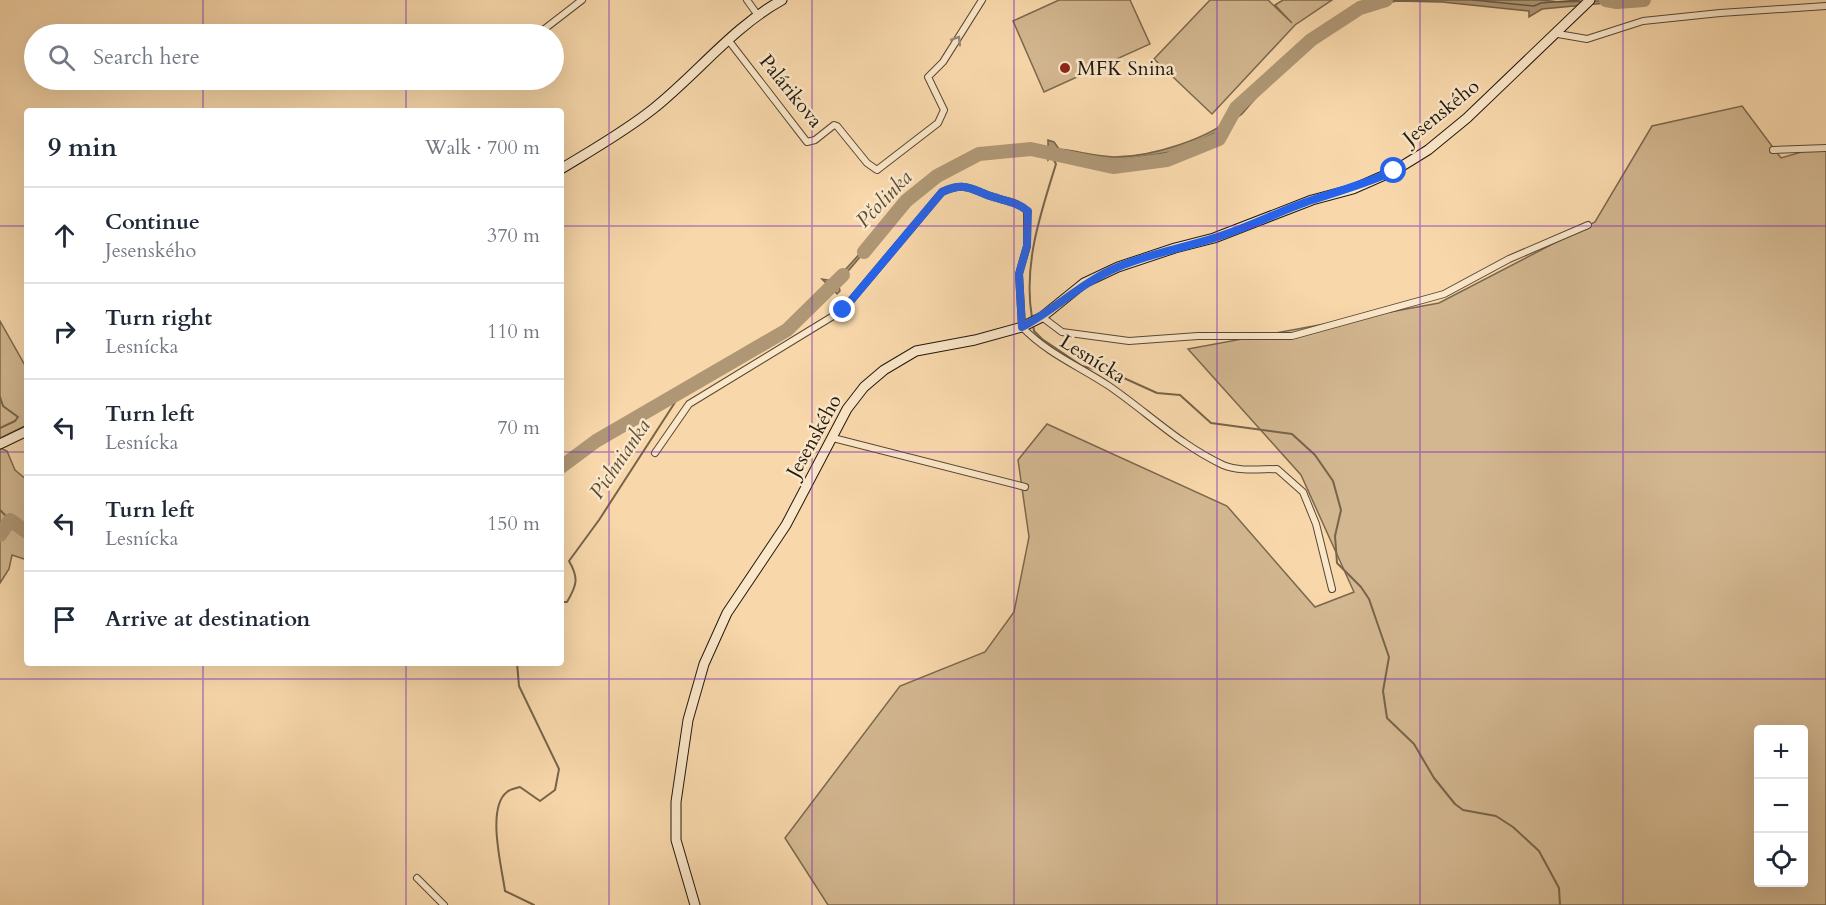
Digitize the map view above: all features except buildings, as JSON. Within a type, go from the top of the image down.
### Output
[{"type":"street","points":[[551,24],[582,0]]},
{"type":"street","points":[[747,0],[757,14]]},
{"type":"street","points":[[564,168],[622,132],[653,109],[757,14],[782,0]]},
{"type":"street","name":"Palárikova","points":[[729,41],[807,142],[815,140],[834,125],[837,126],[867,163],[877,170],[938,123],[944,110],[928,77],[943,62],[982,0]]},
{"type":"street","name":"Jesenského","points":[[695,905],[676,840],[676,802],[688,720],[698,687],[717,632],[727,613],[786,525],[848,409],[864,387],[907,355],[1022,327],[1042,317],[1084,283],[1118,267],[1214,238],[1312,200],[1353,189],[1394,171],[1428,150],[1467,118],[1558,34],[1590,0]]},
{"type":"street","points":[[1558,34],[1587,39],[1643,21],[1826,6]]},
{"type":"street","points":[[1773,150],[1826,148]]},
{"type":"street","points":[[655,453],[689,404],[843,310],[942,192],[953,187],[975,188],[994,198],[1019,204],[1028,211],[1027,246],[1019,274],[1022,327]]},
{"type":"street","points":[[1042,317],[1062,332],[1129,341],[1198,336],[1292,336],[1444,294],[1509,259],[1588,225]]},
{"type":"street","name":"Lesnícka","points":[[1022,327],[1038,344],[1108,386],[1178,439],[1223,465],[1238,470],[1277,469],[1303,492],[1316,524],[1332,589]]},
{"type":"street","points":[[0,444],[24,432]]},
{"type":"street","points":[[833,438],[1025,487]]},
{"type":"street","points":[[417,878],[444,905]]},
{"type":"shaded area","name":"MFK Snina","points":[[1059,0],[1130,0],[1150,44],[1044,92],[1013,21]]},
{"type":"shaded area","points":[[1210,0],[1268,0],[1292,23],[1275,5],[1283,0],[1332,0],[1295,25],[1212,114],[1154,59]]},
{"type":"shaded area","points":[[1742,106],[1781,158],[1826,145],[1826,905],[828,905],[785,838],[900,686],[985,652],[1014,612],[1029,537],[1018,460],[1047,424],[1227,506],[1315,607],[1354,592],[1301,475],[1188,349],[1439,303],[1595,222],[1652,126]]},
{"type":"shaded area","points":[[0,321],[24,364],[24,426],[0,438]]},
{"type":"shaded area","points":[[0,448],[7,451],[15,470],[24,478],[24,559],[12,555],[9,569],[0,583]]},
{"type":"water","points":[[1378,0],[1560,2],[1638,0],[1542,9],[1529,17],[1529,11],[1442,2],[1396,1],[1361,10],[1333,23],[1294,54],[1242,114],[1215,133],[1170,152],[1114,161],[1057,152],[1048,160],[1048,154],[1006,150],[992,150],[969,155],[1005,147],[1048,147],[1048,140],[1054,142],[1059,149],[1114,157],[1145,154],[1179,145],[1212,131],[1238,113],[1296,48],[1320,28],[1362,5]]},
{"type":"water","points":[[965,157],[946,166],[925,182],[906,202],[838,282],[840,291],[837,294],[822,279],[834,281],[922,183],[945,166]]},
{"type":"waterway","name":"Pčolinka","points":[[864,252],[906,201],[937,176],[979,154],[1031,149],[1113,167],[1167,160],[1219,139],[1236,108],[1311,40],[1360,8],[1386,0]]},
{"type":"waterway","name":"Pčolinka","points":[[1606,0],[1617,2],[1644,0]]},
{"type":"waterway","points":[[1032,318],[1031,259],[1039,221],[1056,164],[1051,155]]},
{"type":"waterway","name":"Pčolinka","points":[[564,465],[596,441],[787,330],[843,275]]},
{"type":"waterway","points":[[1033,324],[1034,331],[1042,339],[1082,366],[1115,374],[1157,393],[1180,395],[1211,423],[1292,434],[1315,455],[1333,481],[1341,510],[1335,536],[1337,563],[1361,587],[1369,599],[1389,657],[1383,691],[1387,718],[1414,744],[1434,778],[1455,804],[1463,810],[1496,816],[1513,827],[1539,851],[1559,888],[1560,905]]},
{"type":"waterway","name":"Pichnianka","points":[[564,602],[567,602],[576,582],[569,561],[599,520],[683,390]]},
{"type":"waterway","points":[[0,397],[3,406],[18,417],[15,421],[0,428]]},
{"type":"waterway","points":[[0,510],[10,520]]},
{"type":"waterway","name":"Pčolinka","points":[[0,535],[10,520],[24,530]]},
{"type":"waterway","name":"Pichnianka","points":[[517,666],[519,686],[559,769],[555,790],[540,801],[520,787],[507,792],[497,811],[497,839],[505,891],[534,905]]},
{"type":"place","name":"MFK Snina","points":[[1065,68]]},
{"type":"route","points":[[843,310],[942,192],[953,187],[975,188],[994,198],[1019,204],[1028,211],[1027,246],[1019,274],[1022,327],[1042,317],[1084,283],[1118,267],[1214,238],[1312,200],[1353,189],[1394,171]]}]
